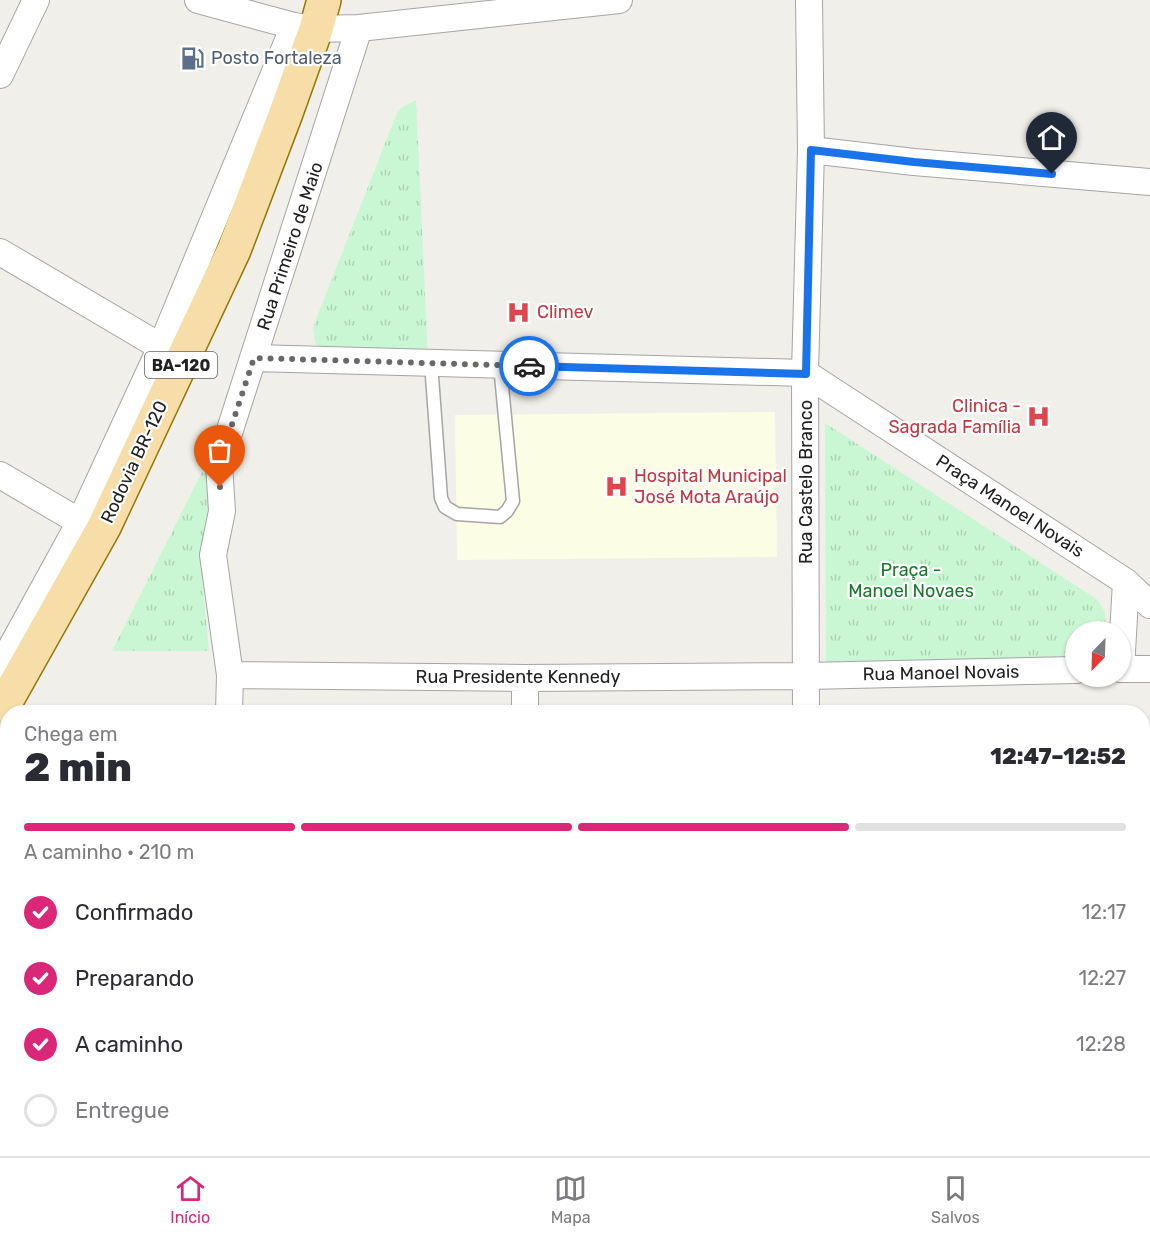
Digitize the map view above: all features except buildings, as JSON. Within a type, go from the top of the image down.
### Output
[{"type":"main road","name":"Rodovia BR-120","points":[[2,705],[92,525],[234,250],[311,18]]},
{"type":"street","points":[[0,75],[36,0]]},
{"type":"street","points":[[198,0],[359,28],[619,0]]},
{"type":"street","name":"Rua Castelo Branco","points":[[806,705],[806,374],[811,150],[809,0]]},
{"type":"street","points":[[0,668],[92,525],[161,347],[311,18]]},
{"type":"street","name":"Rua Primeiro de Maio","points":[[229,705],[230,675],[213,555],[222,511],[219,464],[359,28]]},
{"type":"street","points":[[811,150],[914,162],[1150,182]]},
{"type":"street","points":[[0,252],[161,347]]},
{"type":"street","points":[[254,358],[806,374]]},
{"type":"street","name":"Praça Manoel Novais","points":[[806,374],[1126,582],[1150,605]]},
{"type":"street","points":[[0,475],[92,525]]},
{"type":"street","points":[[1124,621],[1126,582]]},
{"type":"street","points":[[1131,669],[1150,669]]},
{"type":"street","name":"Rua Manoel Novais","points":[[807,676],[1065,670]]},
{"type":"street","name":"Rua Presidente Kennedy","points":[[230,675],[525,678],[807,676]]},
{"type":"street","points":[[525,678],[525,705]]},
{"type":"lane","points":[[431,363],[441,498],[445,507],[457,514],[500,517],[513,501],[500,365]]},
{"type":"shaded area","name":"Hospital Municipal José Mota Araújo","points":[[775,412],[777,557],[457,560],[455,415]]},
{"type":"green space","points":[[416,100],[428,357],[319,349],[315,342],[313,327],[397,113],[402,107]]},
{"type":"green space","name":"Praça - Manoel Novaes","points":[[825,423],[1098,600],[1105,613],[1105,621],[1065,621],[1065,664],[826,666]]},
{"type":"green space","points":[[202,472],[218,478],[200,560],[209,651],[112,651]]},
{"type":"way so far","points":[[220,487],[219,464],[254,358],[529,366]]},
{"type":"place","name":"Posto Fortaleza","points":[[193,58]]},
{"type":"place","name":"Climev","points":[[519,312]]},
{"type":"place","name":"Clinica - Sagrada Família","points":[[1039,416]]},
{"type":"place","name":"Hospital Municipal José Mota Araújo","points":[[616,486]]},
{"type":"route","points":[[529,366],[806,374],[811,150],[1052,174]]}]
